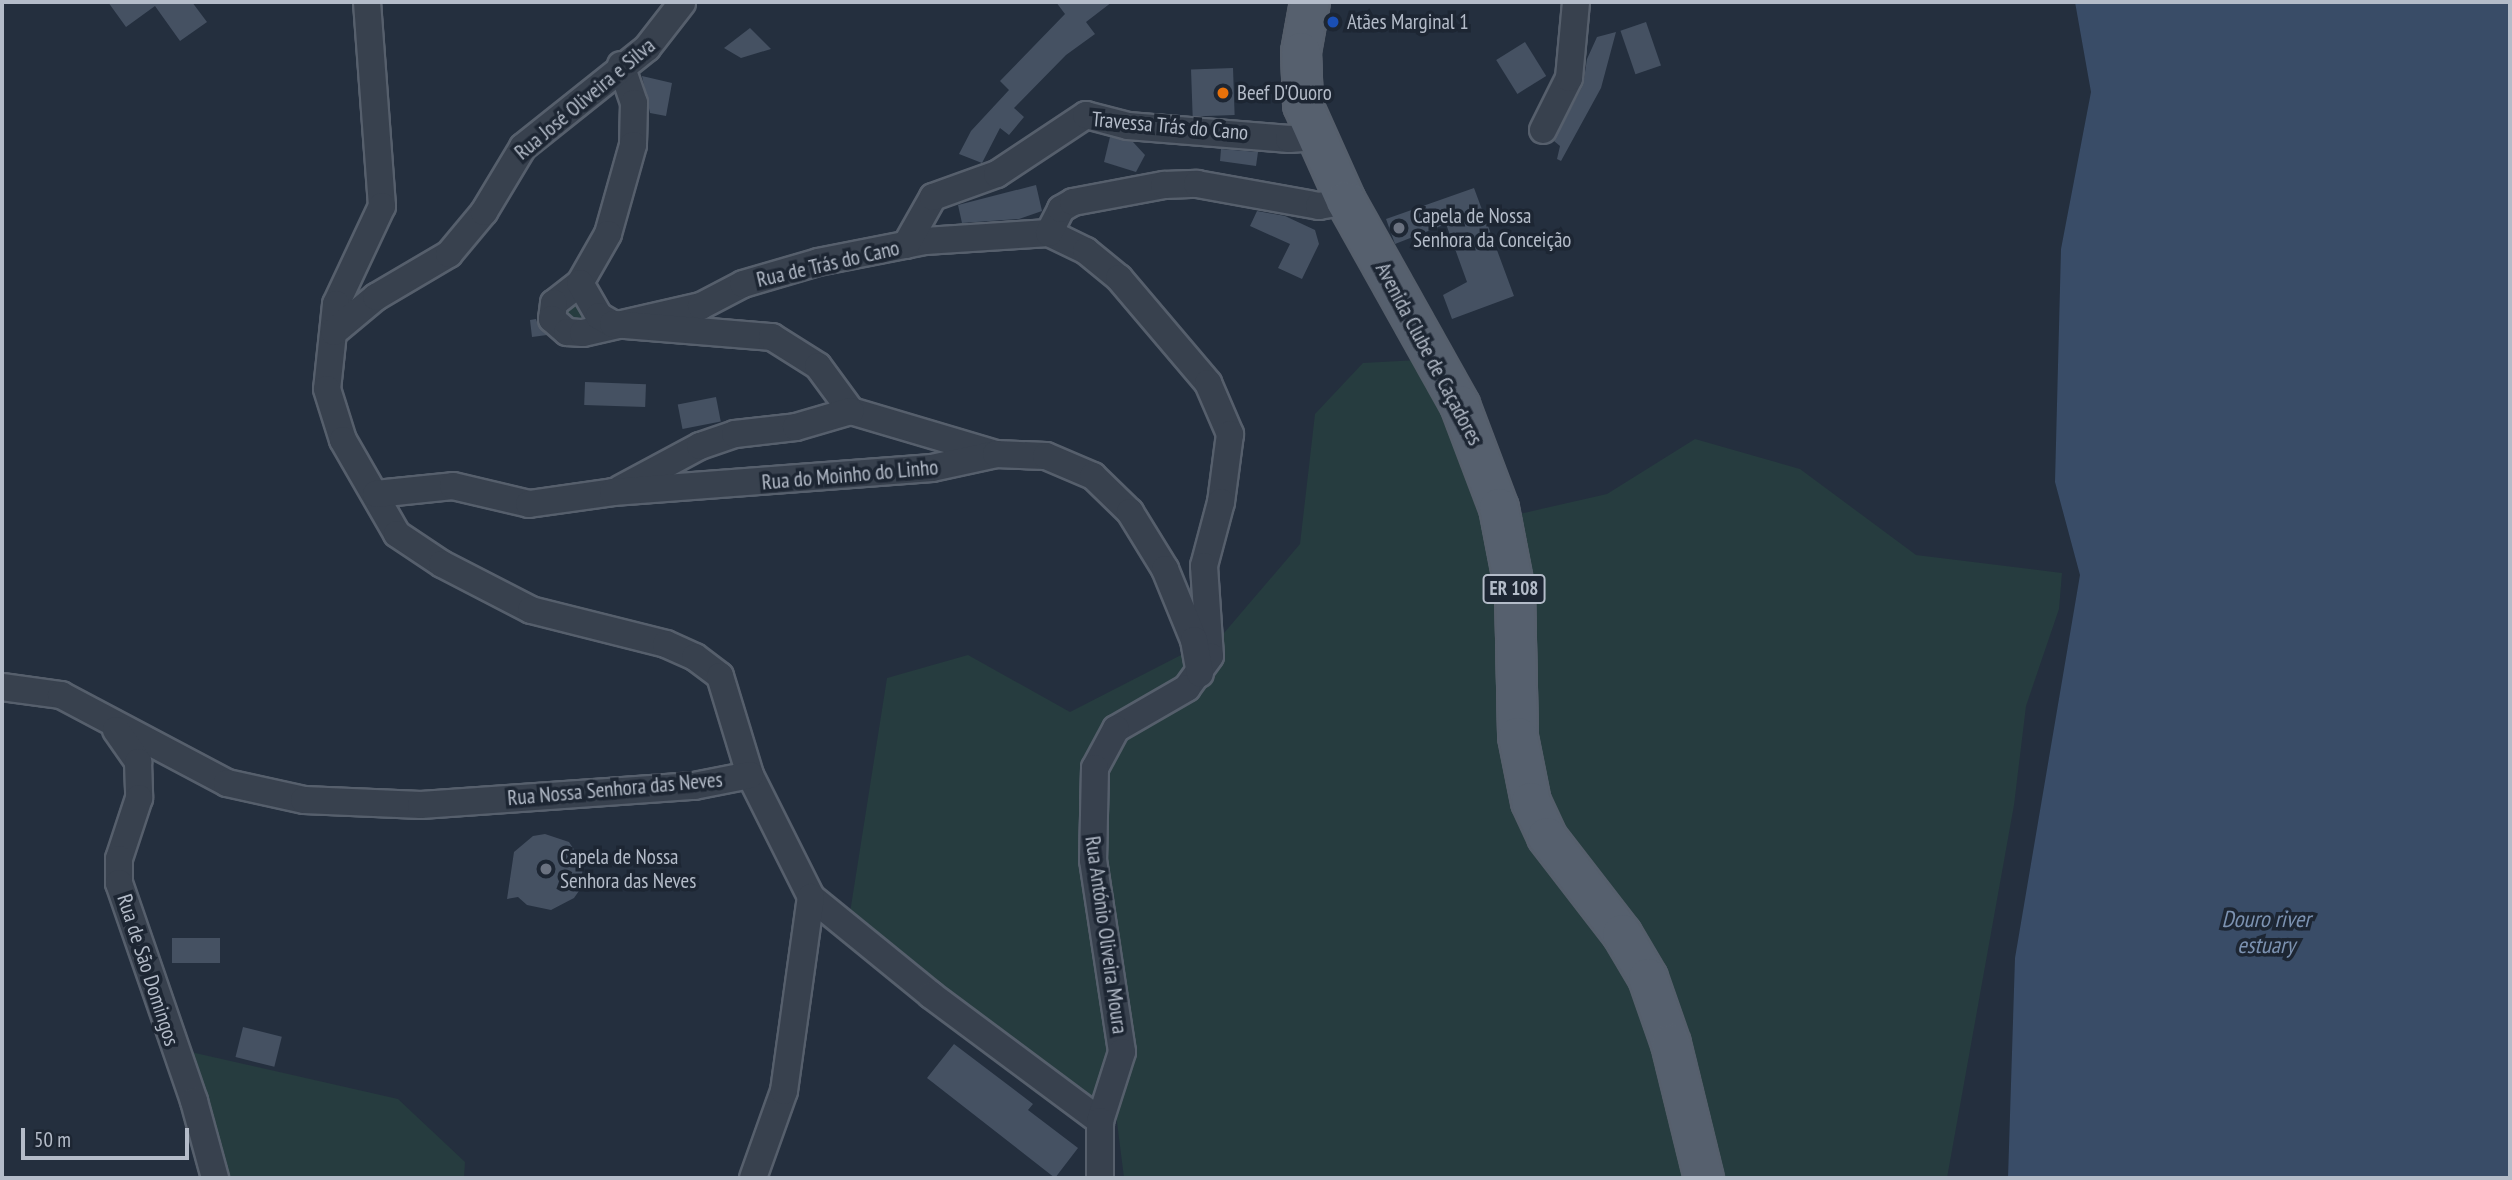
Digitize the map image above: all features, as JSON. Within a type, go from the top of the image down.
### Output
[{"type":"main road","name":"Avenida Clube de Caçadores","points":[[1310,2],[1299,78],[1303,106],[1346,201],[1455,395],[1489,472],[1515,591],[1518,737],[1531,802],[1547,837],[1622,934],[1648,978],[1671,1044],[1704,1178]]},
{"type":"street","points":[[366,2],[382,206],[345,282],[334,332],[327,389],[343,440],[397,534],[453,570],[531,610],[666,644],[695,657],[720,676],[750,775]]},
{"type":"street","name":"Rua José Oliveira e Silva","points":[[334,332],[376,297],[449,254],[484,212],[523,147],[662,34],[688,2]]},
{"type":"street","points":[[1543,130],[1569,78],[1576,2]]},
{"type":"street","points":[[621,65],[634,103],[633,145],[608,234],[580,283],[598,316],[613,324],[772,337],[818,366],[851,411]]},
{"type":"street","name":"Travessa Trás do Cano","points":[[906,245],[933,197],[997,174],[1086,115],[1128,126],[1289,139],[1316,137]]},
{"type":"street","points":[[1049,233],[1053,219],[1073,202],[1164,185],[1197,184],[1319,206],[1346,201]]},
{"type":"street","name":"Rua de Trás do Cano","points":[[580,283],[554,303],[552,319],[556,326],[574,334],[701,306],[743,284],[818,262],[906,245],[1049,233]]},
{"type":"street","name":"Rua António Oliveira Moura","points":[[1049,233],[1086,251],[1119,278],[1208,383],[1230,434],[1221,502],[1203,566],[1212,639],[1210,656],[1187,688],[1116,729],[1095,768],[1093,860],[1122,1052],[1100,1121],[1100,1178]]},
{"type":"street","points":[[613,492],[699,446],[735,434],[796,427],[851,411],[996,454]]},
{"type":"street","name":"Rua do Moinho do Linho","points":[[376,494],[453,486],[529,504],[613,492],[932,468],[996,454],[1046,456],[1093,476],[1130,512],[1165,569],[1194,640],[1200,673]]},
{"type":"street","name":"Rua Nossa Senhora das Neves","points":[[2,687],[61,695],[113,725],[237,787],[344,803],[421,805],[694,786],[750,775],[811,897],[1100,1121]]},
{"type":"street","name":"Rua de São Domingos","points":[[113,725],[138,762],[139,798],[119,859],[119,883],[194,1101],[215,1178]]},
{"type":"street","points":[[753,1178],[784,1091],[811,897]]},
{"type":"green space","points":[[566,299],[587,307],[586,321],[578,327],[558,306]]},
{"type":"green space","points":[[1438,354],[1484,522],[1607,494],[1695,439],[1800,469],[1916,555],[2062,573],[2059,609],[2026,706],[2014,805],[1947,1178],[1124,1178],[1116,1114],[973,1021],[849,919],[887,678],[968,655],[1070,712],[1224,633],[1300,544],[1315,414],[1363,363],[1418,360]]},
{"type":"green space","points":[[173,1048],[398,1099],[465,1162],[464,1178],[201,1178],[184,1119]]},
{"type":"water","name":"Douro river estuary","points":[[2075,2],[2510,2],[2510,1178],[2008,1178],[2015,958],[2080,575],[2055,482],[2061,249],[2091,92]]},
{"type":"building","points":[[108,2],[192,2],[207,22],[180,41],[155,6],[126,27]]},
{"type":"building","points":[[1056,2],[1112,2],[1086,22],[1095,34],[1066,55],[1014,108],[1024,117],[1009,135],[1000,128],[982,163],[959,154],[971,131],[1009,90],[1000,81],[1065,14]]},
{"type":"building","points":[[1646,22],[1661,65],[1635,74],[1620,31]]},
{"type":"building","points":[[750,28],[771,49],[741,58],[724,48]]},
{"type":"building","points":[[1616,32],[1601,88],[1561,161],[1557,159],[1560,146],[1554,141],[1583,85],[1587,59],[1597,37]]},
{"type":"building","points":[[1525,42],[1546,76],[1517,94],[1496,60]]},
{"type":"building","points":[[1233,68],[1235,115],[1193,116],[1191,69]]},
{"type":"building","points":[[642,76],[672,83],[666,116],[650,113]]},
{"type":"building","points":[[1110,137],[1133,142],[1145,155],[1136,172],[1104,162]]},
{"type":"building","points":[[1221,149],[1258,152],[1256,166],[1220,161]]},
{"type":"building","points":[[1036,185],[1042,211],[1019,219],[962,223],[958,205]]},
{"type":"building","points":[[1474,188],[1514,296],[1452,319],[1443,295],[1467,282],[1446,224],[1395,244],[1386,219]]},
{"type":"building","points":[[1257,211],[1285,216],[1315,230],[1319,244],[1302,279],[1278,268],[1290,244],[1250,226]]},
{"type":"building","points":[[536,319],[547,335],[532,337],[530,320]]},
{"type":"building","points":[[585,382],[646,384],[645,407],[584,405]]},
{"type":"building","points":[[716,397],[721,422],[682,429],[678,404]]},
{"type":"building","name":"Capela de Nossa Senhora das Neves","points":[[545,834],[569,842],[583,863],[581,888],[574,898],[551,910],[527,905],[518,897],[507,899],[514,852],[533,836]]},
{"type":"building","points":[[172,938],[220,938],[220,963],[172,963]]},
{"type":"building","points":[[243,1027],[282,1037],[274,1067],[236,1057]]},
{"type":"building","points":[[954,1044],[1033,1104],[1028,1110],[1078,1148],[1055,1178],[927,1078]]},
{"type":"place","name":"Atães Marginal 1","points":[[1333,22]]},
{"type":"place","name":"Beef D'Ouoro","points":[[1223,93]]},
{"type":"place","name":"Capela de Nossa Senhora da Conceição","points":[[1399,228]]},
{"type":"place","name":"Capela de Nossa Senhora das Neves","points":[[546,869]]}]
